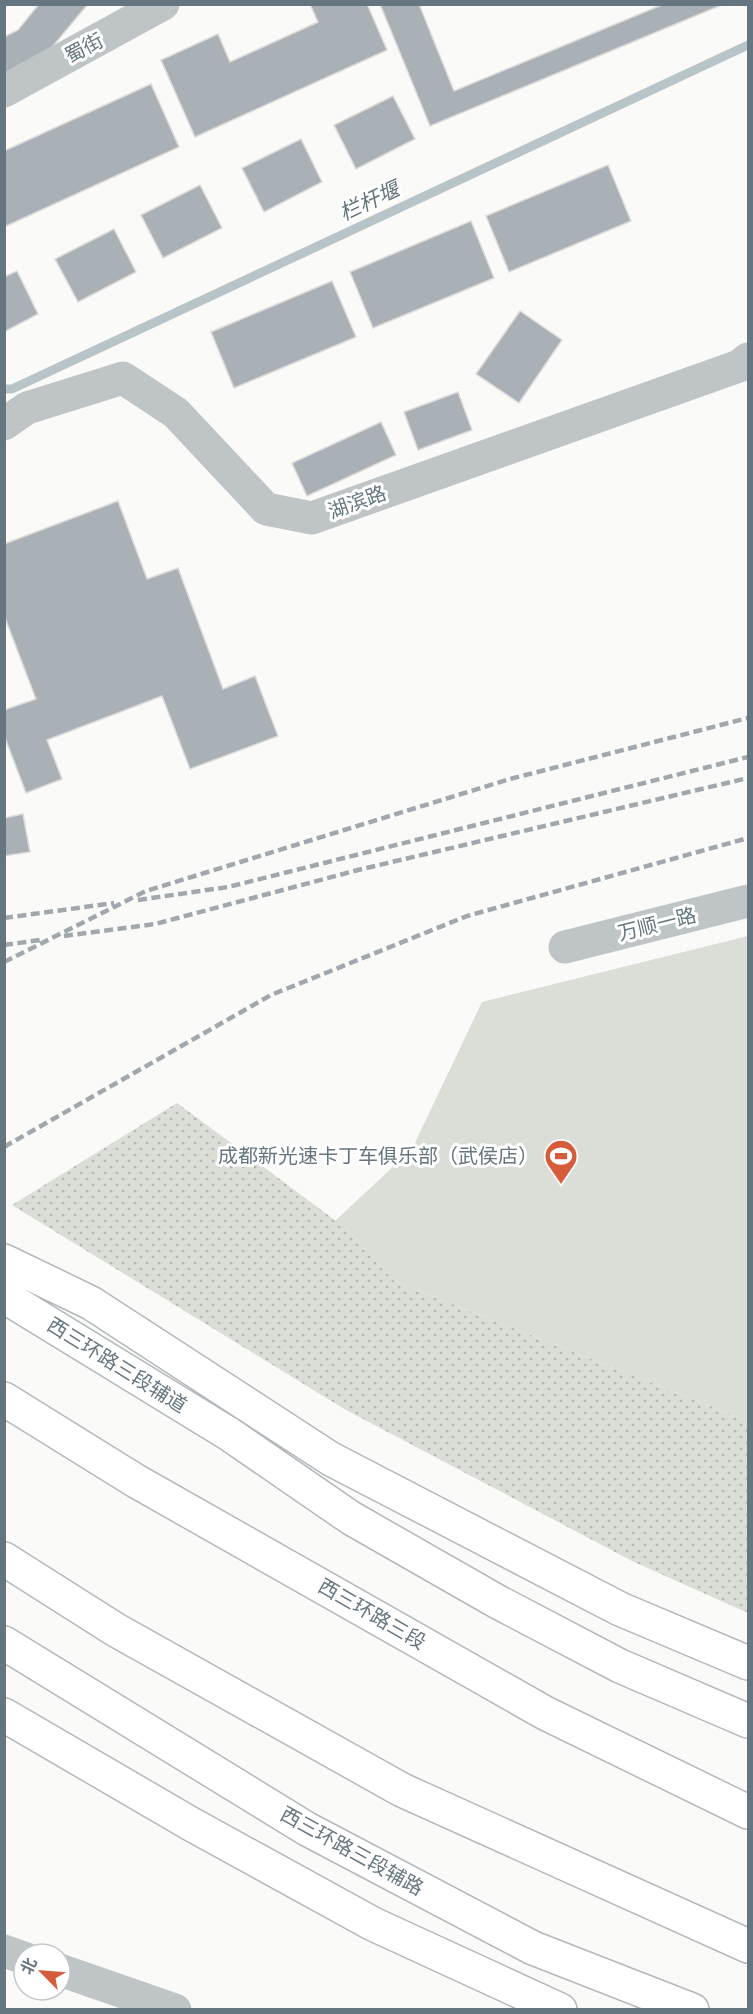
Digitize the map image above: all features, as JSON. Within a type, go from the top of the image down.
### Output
[{"type":"main road","points":[[4,1261],[91,1303],[331,1459],[620,1609],[748,1662]]},
{"type":"main road","name":"西三环路三段辅道","points":[[4,1296],[229,1434],[351,1518],[498,1602],[620,1666],[748,1721]]},
{"type":"main road","name":"西三环路三段","points":[[4,1399],[136,1480],[545,1713],[748,1812]]},
{"type":"main road","points":[[4,1559],[116,1630],[402,1790],[748,1946]]},
{"type":"main road","name":"西三环路三段辅路","points":[[16,1651],[307,1829],[533,1948],[692,2010]]},
{"type":"main road","points":[[4,1715],[191,1824],[373,1924],[560,2010]]},
{"type":"street","name":"蜀街","points":[[4,91],[163,4]]},
{"type":"street","name":"湖滨路","points":[[4,424],[27,408],[123,378],[176,413],[266,509],[312,518],[738,366],[748,359]]},
{"type":"street","name":"万顺一路","points":[[566,947],[748,901]]},
{"type":"street","points":[[72,1974],[175,2010]]},
{"type":"shaded area","name":"成都新光速卡丁车俱乐部（武侯店）","points":[[748,936],[748,1421],[394,1281],[347,1229],[335,1221],[412,1149],[482,1002]]},
{"type":"shaded area","points":[[177,1103],[347,1229],[394,1281],[748,1421],[748,1613],[632,1561],[346,1410],[12,1205]]},
{"type":"building","points":[[39,4],[88,4],[43,58],[4,77],[4,37],[18,30]]},
{"type":"building","points":[[310,4],[367,4],[387,50],[195,137],[161,60],[218,34],[230,62],[318,22]]},
{"type":"building","points":[[380,4],[419,4],[454,91],[664,4],[724,4],[430,126]]},
{"type":"building","points":[[151,84],[179,147],[4,227],[4,151]]},
{"type":"building","points":[[393,96],[415,139],[356,169],[334,125]]},
{"type":"building","points":[[301,139],[322,182],[264,212],[242,168]]},
{"type":"building","points":[[608,165],[631,221],[509,272],[486,216]]},
{"type":"building","points":[[200,185],[222,228],[163,258],[141,215]]},
{"type":"building","points":[[471,221],[494,278],[373,328],[350,272]]},
{"type":"building","points":[[114,229],[136,272],[78,302],[55,259]]},
{"type":"building","points":[[17,271],[38,314],[4,332],[4,277]]},
{"type":"building","points":[[332,281],[356,337],[234,388],[211,332]]},
{"type":"building","points":[[520,311],[562,340],[519,403],[476,374]]},
{"type":"building","points":[[458,392],[472,430],[418,450],[404,412]]},
{"type":"building","points":[[381,422],[396,455],[307,496],[292,463]]},
{"type":"building","points":[[118,501],[147,579],[178,568],[223,689],[255,676],[278,736],[190,769],[162,696],[47,740],[62,779],[26,793],[4,735],[4,710],[36,699],[4,615],[4,544]]},
{"type":"building","points":[[23,814],[30,852],[4,856],[4,818]]},
{"type":"waterway","name":"栏杆堰","points":[[4,389],[12,389],[748,45]]},
{"type":"railway","points":[[4,962],[146,891],[510,779],[748,718]]},
{"type":"railway","points":[[138,900],[228,887],[748,757]]},
{"type":"railway","points":[[64,936],[155,924],[358,870],[748,778]]},
{"type":"railway","points":[[4,1147],[271,995],[467,916],[748,838]]},
{"type":"railway","points":[[4,918],[114,903]]},
{"type":"railway","points":[[4,945],[40,940]]},
{"type":"place","name":"成都新光速卡丁车俱乐部（武侯店）","points":[[561,1185]]}]
